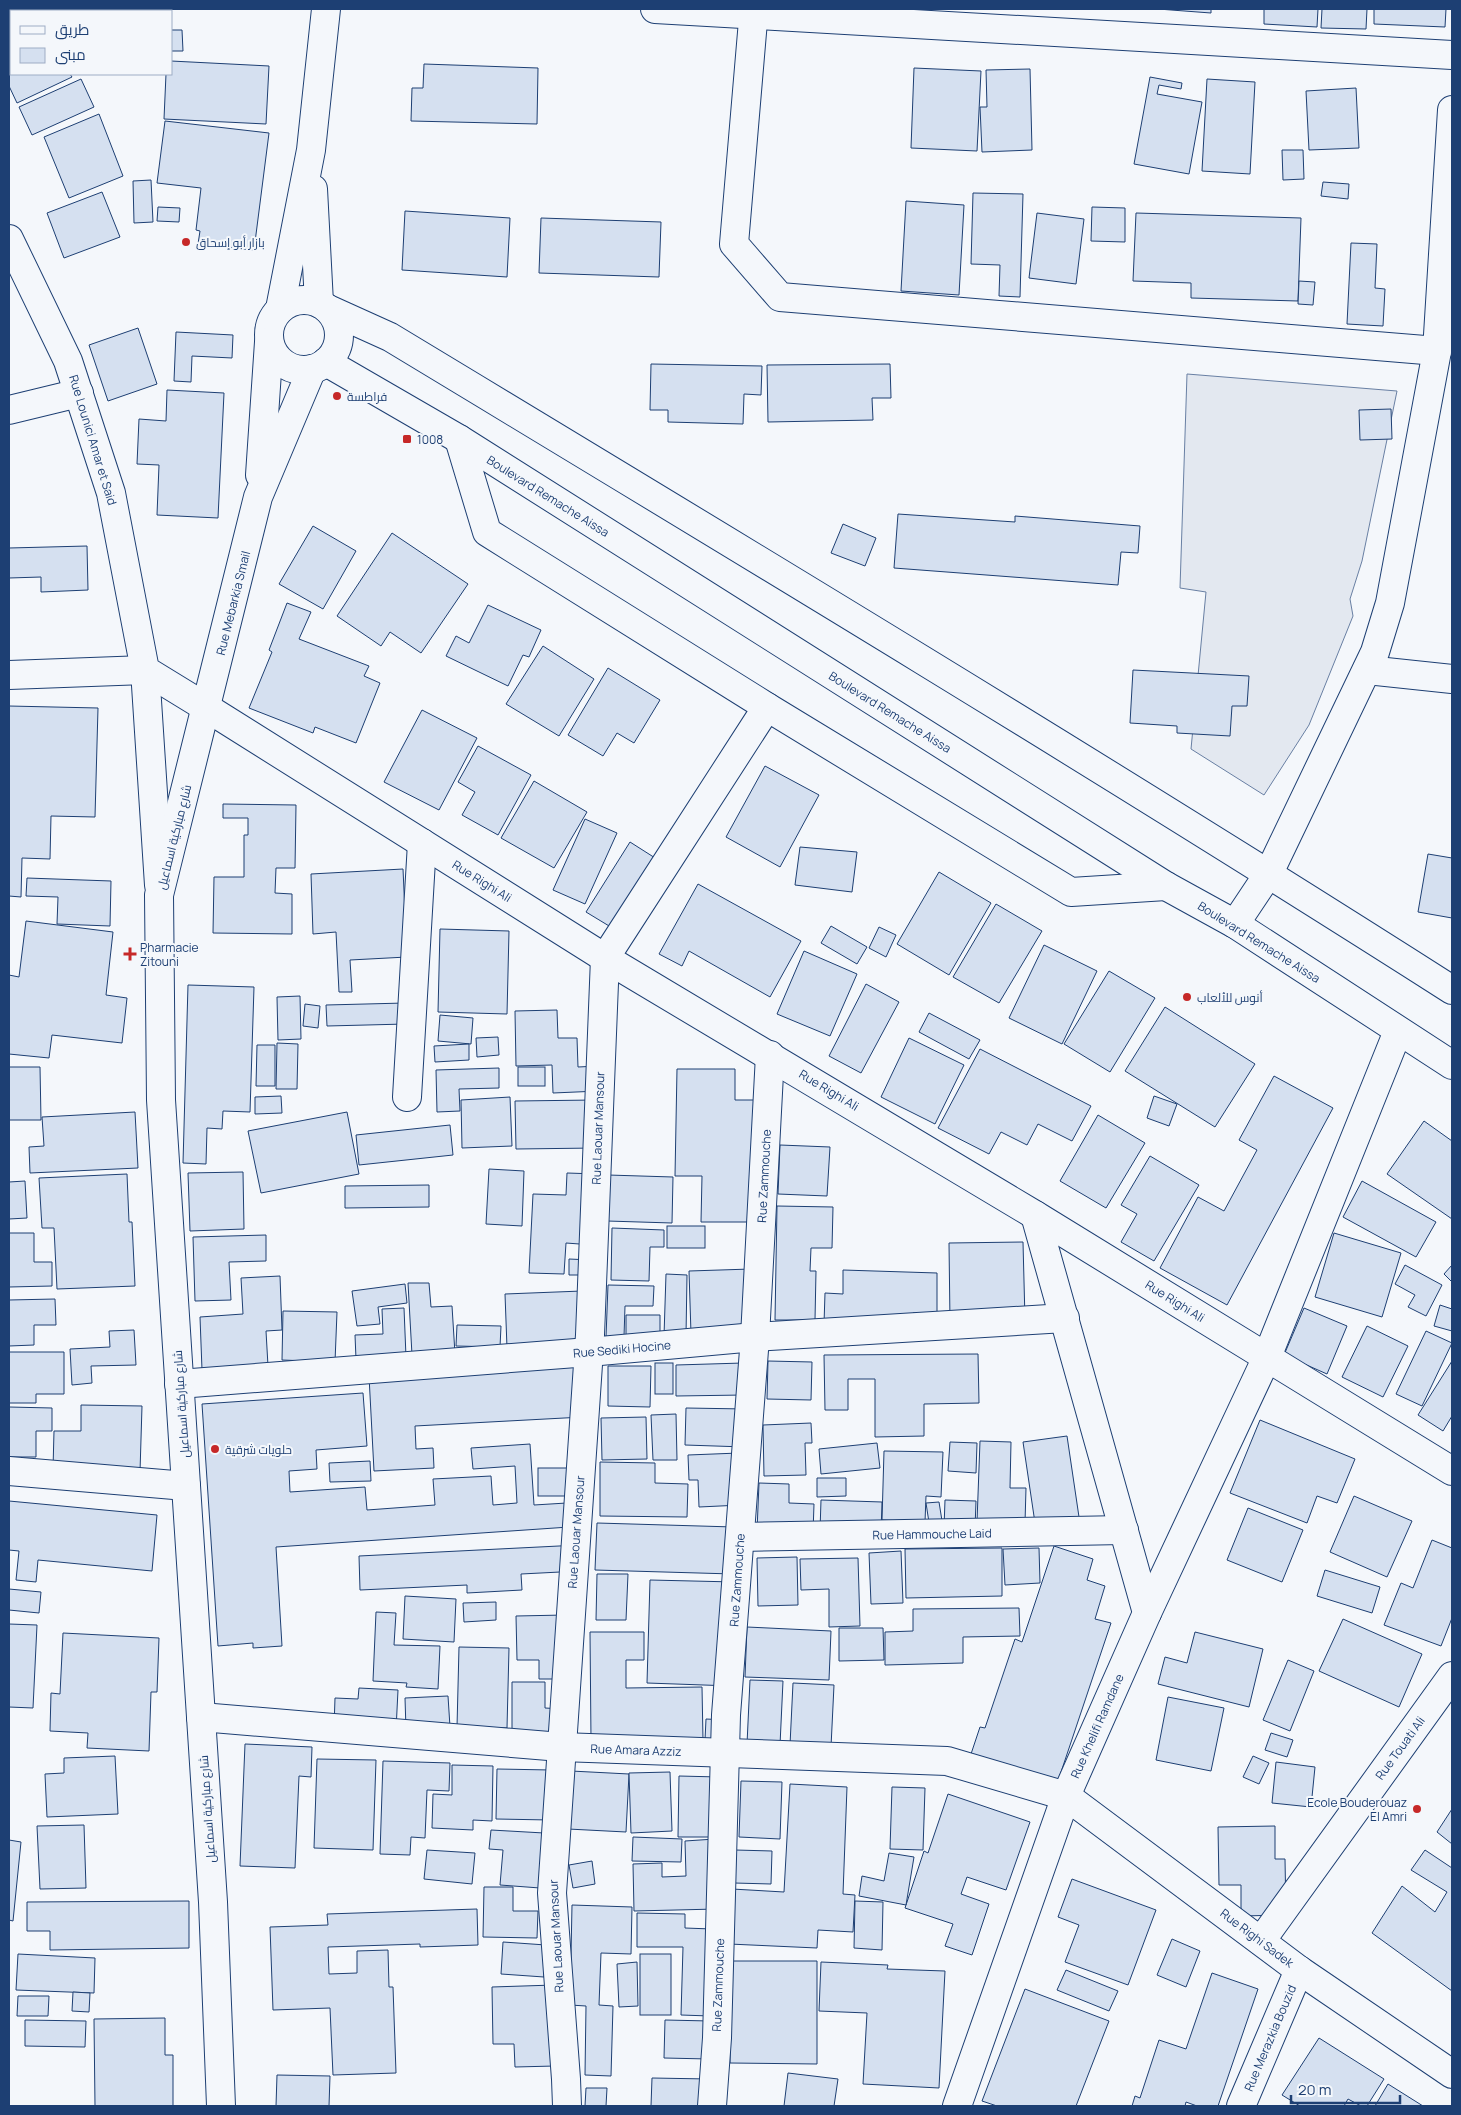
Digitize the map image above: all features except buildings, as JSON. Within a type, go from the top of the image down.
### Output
[{"type":"street","points":[[280,309],[311,150],[326,9]]},
{"type":"street","points":[[655,9],[754,12],[1452,55]]},
{"type":"street","points":[[754,12],[734,244],[780,297],[1437,351]]},
{"type":"street","points":[[1235,924],[1269,873],[1376,652],[1390,602],[1437,351],[1452,110]]},
{"type":"street","points":[[258,497],[319,366],[337,349],[339,338],[337,322],[323,306],[311,150]]},
{"type":"street","name":"Rue Lounici Amar et Said","points":[[9,239],[68,361],[111,493],[145,670],[159,895]]},
{"type":"street","points":[[258,497],[269,330],[273,319],[280,309],[288,303],[298,300],[309,300],[390,337],[842,610],[1269,873],[1452,990]]},
{"type":"street","points":[[269,342],[273,352],[285,364],[301,370],[319,366]]},
{"type":"street","name":"Boulevard Remache Aissa","points":[[319,366],[459,439],[1166,886],[1235,924],[1452,1065]]},
{"type":"street","points":[[9,410],[79,393]]},
{"type":"street","points":[[459,439],[487,532],[767,707],[1071,892],[1166,886]]},
{"type":"street","name":"Rue Mebarkia Smail","points":[[207,708],[258,497]]},
{"type":"street","points":[[9,675],[145,670],[207,708]]},
{"type":"street","points":[[1367,670],[1452,679]]},
{"type":"street","points":[[605,958],[767,707]]},
{"type":"street","name":"Rue Righi Ali","points":[[207,708],[605,958],[1035,1215],[1452,1471]]},
{"type":"street","name":"شارع مباركية اسماعيل","points":[[207,708],[159,895],[161,1100],[213,1902],[221,2106]]},
{"type":"street","points":[[407,1097],[422,843]]},
{"type":"street","name":"Rue Laouar Mansour","points":[[567,2106],[552,1893],[589,1352],[605,958]]},
{"type":"street","name":"Rue Khelifi Ramdane","points":[[957,2106],[1066,1796],[1147,1613],[1267,1357],[1398,1031]]},
{"type":"street","name":"Rue Zammouche","points":[[712,2106],[716,2038],[726,1715],[755,1337],[770,1055]]},
{"type":"street","points":[[1035,1215],[1147,1613]]},
{"type":"street","name":"Rue Sediki Hocine","points":[[179,1384],[755,1337],[1065,1318]]},
{"type":"street","points":[[9,1471],[186,1486]]},
{"type":"street","name":"Rue Hammouche Laid","points":[[740,1537],[1124,1530]]},
{"type":"street","name":"Rue Touati Ali","points":[[1261,1941],[1452,1676]]},
{"type":"street","name":"Rue Amara Azziz","points":[[201,1717],[562,1747],[947,1761],[1066,1796]]},
{"type":"street","name":"Rue Righi Sadek","points":[[1066,1796],[1299,1970],[1452,2074]]},
{"type":"street","name":"Rue Merazkia Bouzid","points":[[1241,2106],[1299,1970]]},
{"type":"shaded area","points":[[1187,374],[1397,391],[1362,561],[1350,599],[1353,616],[1309,725],[1264,795],[1191,749],[1206,592],[1180,588]]},
{"type":"place","name":"بازار أبو إسحاق","points":[[186,242]]},
{"type":"place","name":"فراطسة","points":[[337,396]]},
{"type":"place","name":"1008","points":[[407,439]]},
{"type":"place","name":"Pharmacie Zitouni","points":[[130,954]]},
{"type":"place","name":"أنوس للألعاب","points":[[1187,997]]},
{"type":"place","name":"حلويات شرقية","points":[[215,1449]]},
{"type":"place","name":"Ecole Bouderouaz El Amri","points":[[1417,1809]]}]
